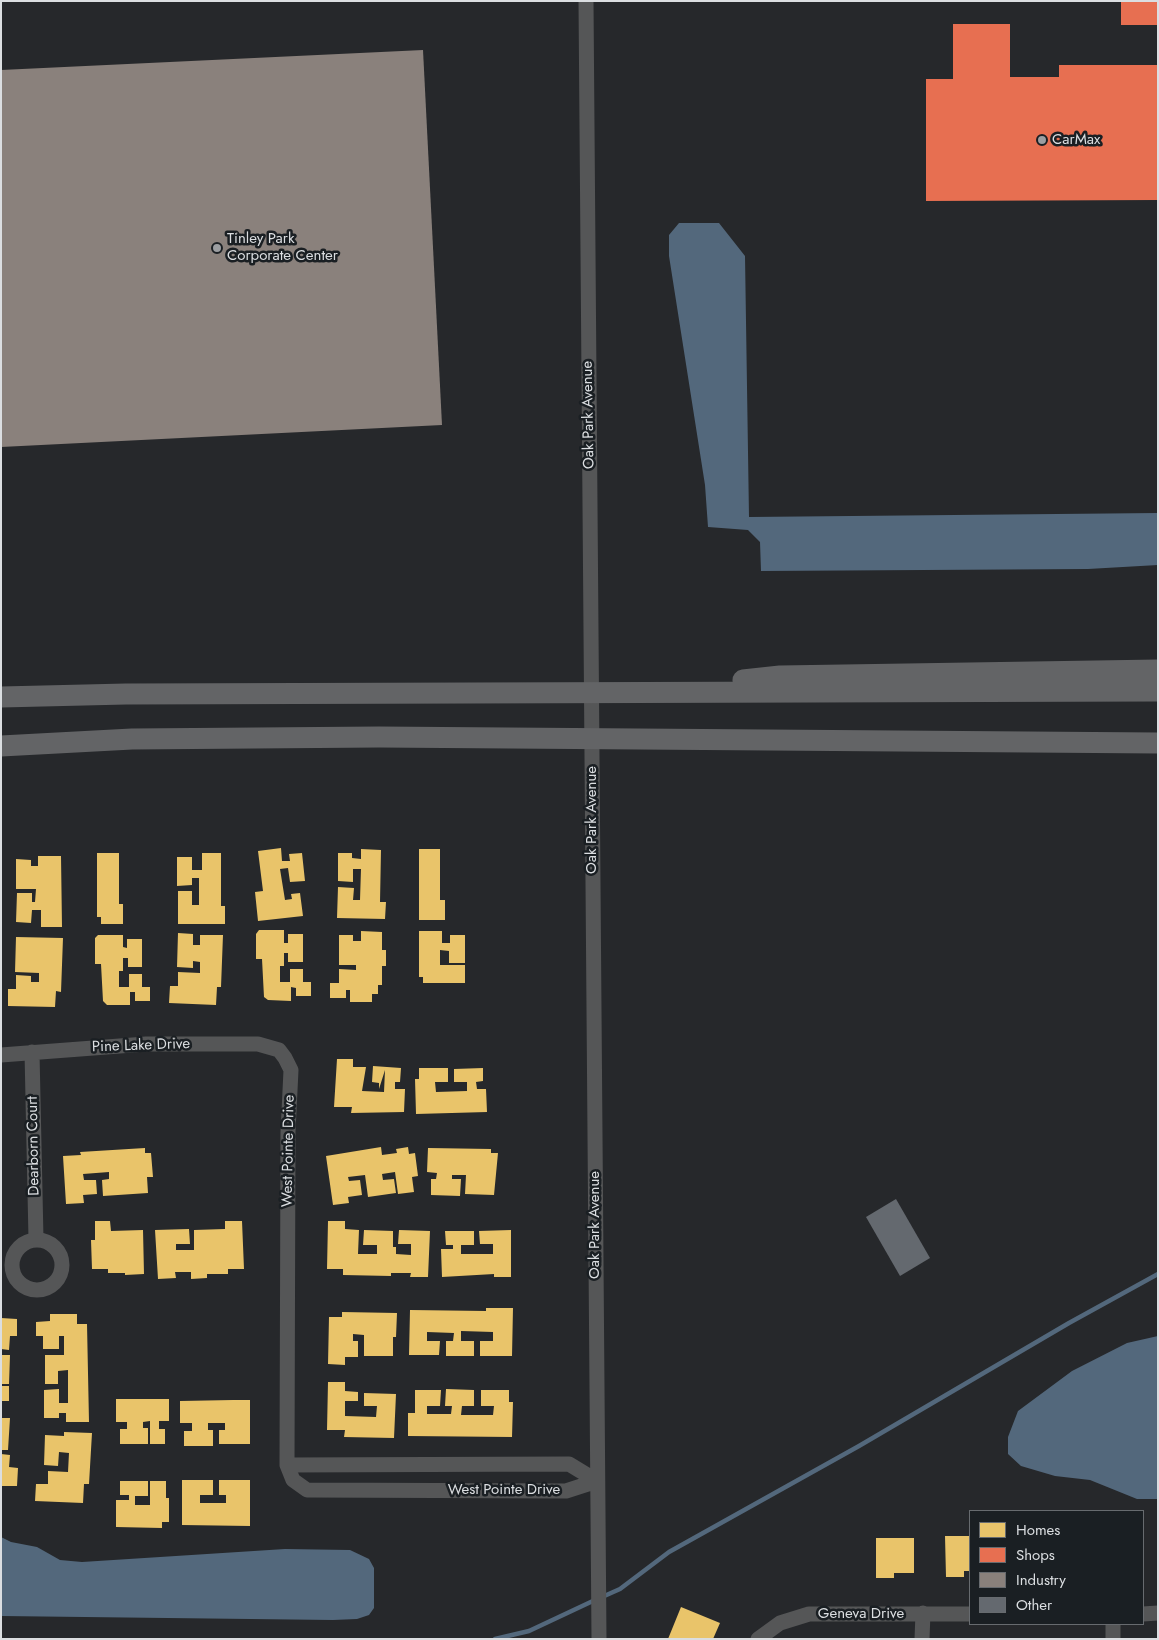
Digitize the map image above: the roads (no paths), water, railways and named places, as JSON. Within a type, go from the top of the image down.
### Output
[{"type":"highway","points":[[623,693],[780,676],[1158,670]]},
{"type":"highway","points":[[1,697],[136,694],[1158,691]]},
{"type":"highway","points":[[1,746],[132,739],[380,737],[1158,743]]},
{"type":"street","name":"Oak Park Avenue","points":[[586,1],[599,1634]]},
{"type":"street","name":"Pine Lake Drive","points":[[1,1056],[32,1052],[159,1044],[258,1044],[280,1050]]},
{"type":"street","name":"West Pointe Drive","points":[[280,1050],[291,1070],[288,1132],[287,1465],[293,1480],[307,1490],[566,1491],[597,1481]]},
{"type":"street","name":"Dearborn Court","points":[[32,1052],[36,1239]]},
{"type":"street","name":"West Pointe Drive","points":[[287,1465],[569,1464],[597,1481]]},
{"type":"street","points":[[922,1639],[923,1613]]},
{"type":"street","points":[[1144,1614],[1158,1613]]},
{"type":"street","name":"Geneva Drive","points":[[758,1639],[780,1623],[809,1614],[969,1614]]},
{"type":"street","points":[[1113,1625],[1114,1639]]},
{"type":"water","points":[[679,223],[719,223],[745,256],[749,517],[1158,513],[1158,565],[1088,569],[761,571],[760,542],[748,530],[708,527],[705,485],[669,256],[669,235]]},
{"type":"water","points":[[1158,1336],[1158,1499],[1137,1499],[1090,1480],[1055,1476],[1021,1466],[1008,1454],[1008,1437],[1018,1411],[1072,1371],[1127,1343]]},
{"type":"water","points":[[1,1537],[11,1542],[37,1547],[60,1560],[82,1562],[285,1549],[350,1550],[369,1559],[374,1568],[374,1608],[369,1615],[357,1619],[333,1620],[1,1616]]},
{"type":"waterway","points":[[602,1597],[620,1589],[669,1552],[859,1446],[1069,1323],[1158,1274]]},
{"type":"waterway","points":[[495,1639],[529,1631],[595,1600]]},
{"type":"place","name":"CarMax","points":[[1042,140]]},
{"type":"place","name":"Tinley Park Corporate Center","points":[[217,248]]}]
